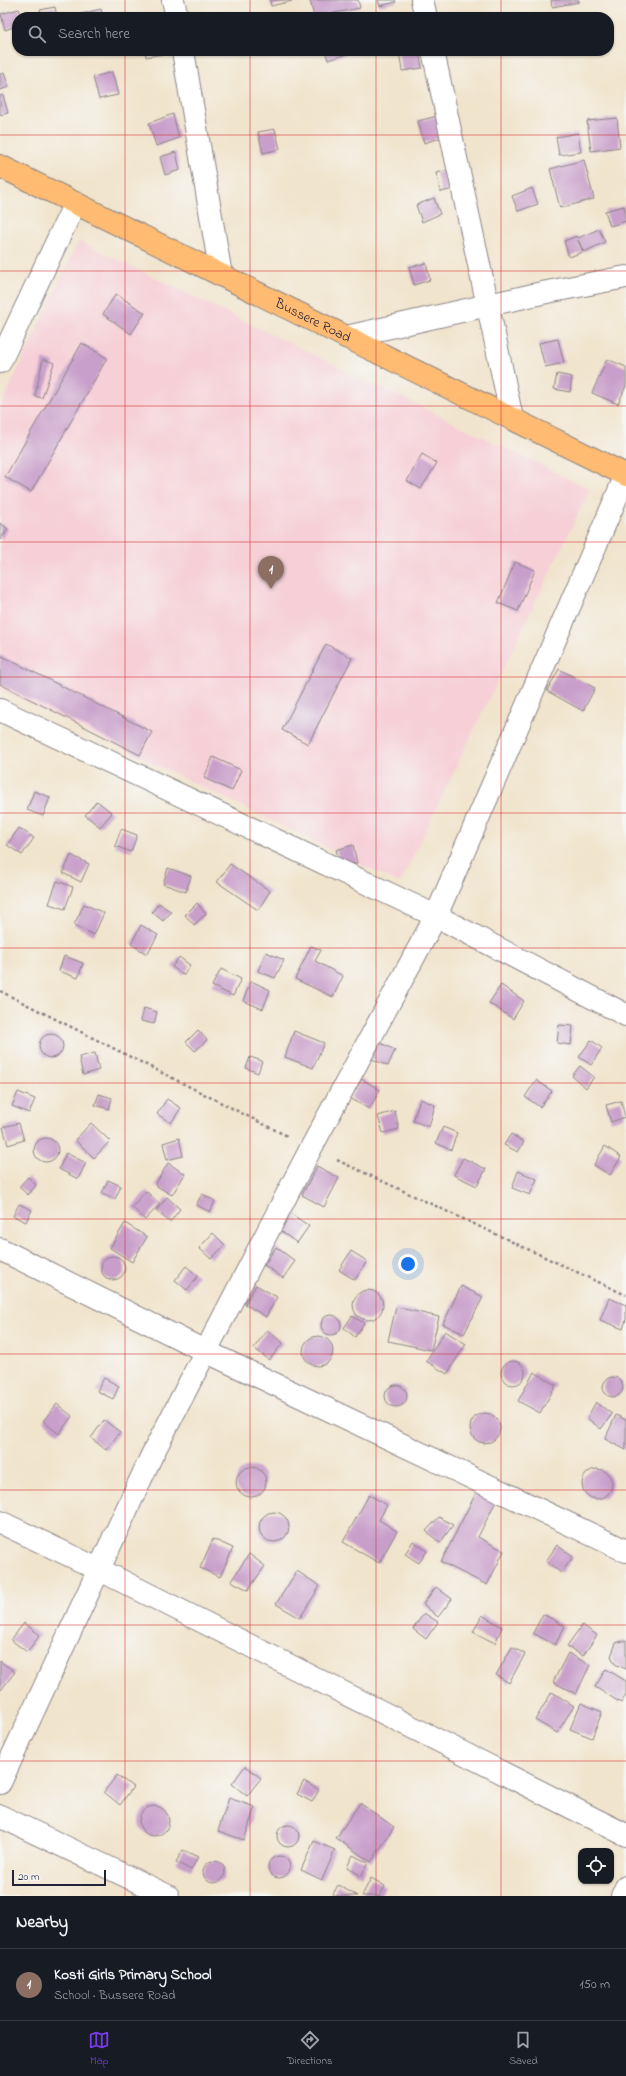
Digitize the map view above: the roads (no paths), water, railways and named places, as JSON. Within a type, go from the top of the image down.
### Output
[{"type":"main road","name":"Bussere Road","points":[[0,166],[626,475]]},
{"type":"street","points":[[173,0],[176,12]]},
{"type":"street","points":[[422,0],[425,12]]},
{"type":"street","points":[[184,56],[221,275]]},
{"type":"street","points":[[434,56],[512,418]]},
{"type":"street","points":[[0,362],[75,202]]},
{"type":"street","points":[[346,337],[626,277]]},
{"type":"street","points":[[0,1783],[151,1457],[310,1148],[436,916],[626,475]]},
{"type":"street","points":[[0,710],[436,916],[626,1015]]},
{"type":"street","points":[[0,1249],[205,1350],[626,1550]]},
{"type":"street","points":[[0,1522],[98,1569],[626,1835]]},
{"type":"street","points":[[0,1816],[168,1896]]},
{"type":"street","points":[[622,1896],[626,1887]]},
{"type":"place","name":"Kosti Girls Primary School","points":[[271,589]]}]
